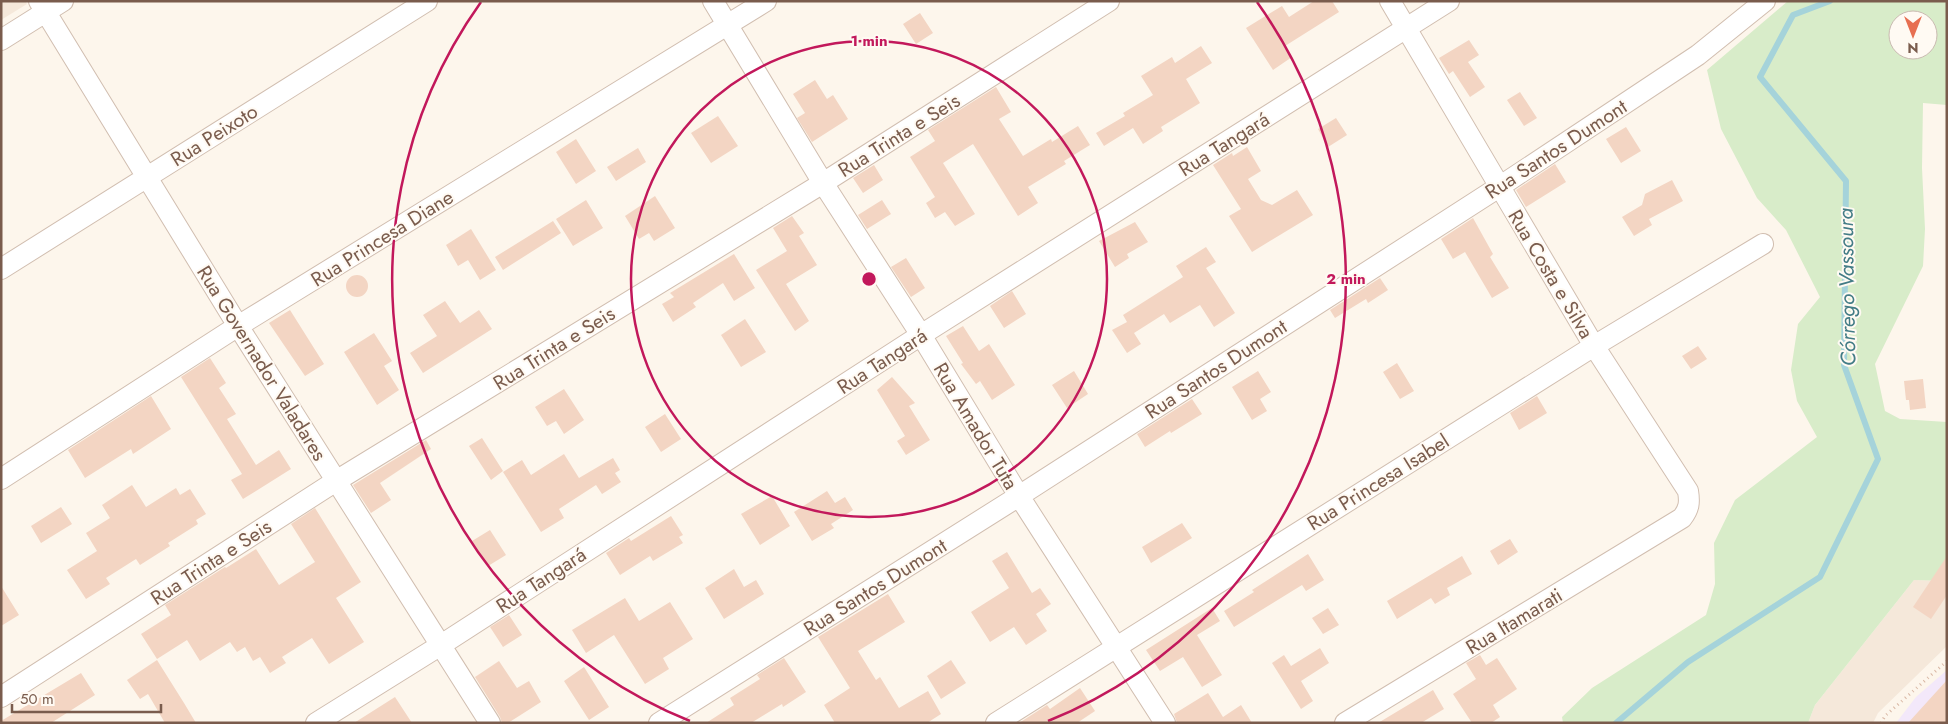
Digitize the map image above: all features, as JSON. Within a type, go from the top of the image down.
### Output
[{"type":"street","points":[[1,40],[42,7],[63,1]]},
{"type":"street","name":"Rua Peixoto","points":[[1,269],[427,1]]},
{"type":"street","name":"Rua Amador Tuta","points":[[713,1],[823,182],[921,336],[1019,496],[1165,723]]},
{"type":"street","name":"Rua Princesa Diane","points":[[1,479],[238,326],[766,1]]},
{"type":"street","name":"Rua Trinta e Seis","points":[[1,697],[336,482],[823,182],[1109,1]]},
{"type":"street","name":"Rua Costa e Silva","points":[[1390,1],[1594,346],[1688,491],[1690,501],[1688,510],[1682,518]]},
{"type":"street","name":"Rua Tangará","points":[[316,723],[1449,1]]},
{"type":"street","name":"Rua Santos Dumont","points":[[659,723],[1019,496],[1499,186],[1698,55],[1765,1]]},
{"type":"street","name":"Rua Governador Valadares","points":[[42,7],[238,326],[490,723]]},
{"type":"street","name":"Rua Princesa Isabel","points":[[996,723],[1594,346],[1763,244]]},
{"type":"street","name":"Rua Itamarati","points":[[1345,723],[1682,518]]},
{"type":"path","points":[[1881,723],[1885,716],[1947,661]]},
{"type":"shaded area","points":[[1,1],[25,1],[27,4],[1,20]]},
{"type":"shaded area","points":[[1947,572],[1947,646],[1878,713],[1873,723],[1808,723],[1815,705],[1914,580],[1945,581]]},
{"type":"shaded area","points":[[1947,670],[1947,723],[1896,723],[1916,697]]},
{"type":"green space","points":[[1788,1],[1945,1],[1947,4],[1947,105],[1923,103],[1922,168],[1925,229],[1923,266],[1875,364],[1885,411],[1900,419],[1947,422],[1947,572],[1945,581],[1914,580],[1815,705],[1808,723],[1563,723],[1562,717],[1592,688],[1706,615],[1715,584],[1714,543],[1735,500],[1817,437],[1797,401],[1791,370],[1798,324],[1820,297],[1786,230],[1757,198],[1721,129],[1707,70]]},
{"type":"building","points":[[1314,1],[1332,1],[1339,12],[1285,46],[1292,57],[1273,70],[1246,28],[1282,6],[1289,17]]},
{"type":"building","points":[[920,13],[933,33],[916,44],[903,24]]},
{"type":"building","points":[[1469,40],[1479,55],[1468,62],[1485,87],[1470,97],[1453,71],[1449,74],[1439,58]]},
{"type":"building","points":[[1201,46],[1212,63],[1186,79],[1200,103],[1161,127],[1163,131],[1143,144],[1133,128],[1104,146],[1096,133],[1125,116],[1123,113],[1153,95],[1141,76],[1172,57],[1175,63]]},
{"type":"building","points":[[815,80],[827,99],[833,95],[848,119],[812,142],[797,118],[805,113],[793,94]]},
{"type":"building","points":[[996,87],[1011,112],[999,119],[1023,156],[1051,139],[1052,142],[1078,126],[1090,145],[1064,161],[1066,164],[1028,187],[1038,203],[1018,216],[973,144],[943,163],[975,214],[955,226],[945,212],[935,218],[926,203],[935,197],[910,157],[935,141],[928,130]]},
{"type":"building","points":[[1520,92],[1537,118],[1524,126],[1507,100]]},
{"type":"building","points":[[718,116],[738,146],[711,163],[691,133]]},
{"type":"building","points":[[1336,118],[1347,135],[1328,147],[1318,129]]},
{"type":"building","points":[[1626,127],[1641,151],[1621,163],[1606,139]]},
{"type":"building","points":[[576,139],[596,171],[576,184],[556,152]]},
{"type":"building","points":[[1247,147],[1261,171],[1248,179],[1261,200],[1272,205],[1297,190],[1313,215],[1252,252],[1229,216],[1241,209],[1213,165],[1232,153],[1233,156]]},
{"type":"building","points":[[638,148],[646,162],[616,181],[607,167]]},
{"type":"building","points":[[1555,164],[1566,182],[1526,207],[1516,190]]},
{"type":"building","points":[[874,165],[883,180],[863,193],[853,178]]},
{"type":"building","points":[[1672,180],[1683,201],[1649,219],[1652,225],[1634,236],[1622,217],[1642,205],[1645,194]]},
{"type":"building","points":[[655,196],[675,228],[654,241],[649,233],[639,239],[625,216]]},
{"type":"building","points":[[586,200],[603,228],[573,246],[556,219]]},
{"type":"building","points":[[882,200],[891,214],[867,229],[858,215]]},
{"type":"building","points":[[792,216],[804,233],[799,236],[817,265],[786,284],[809,321],[795,331],[756,270],[787,251],[773,228]]},
{"type":"building","points":[[1473,218],[1493,254],[1490,257],[1509,288],[1492,298],[1465,252],[1453,259],[1441,239]]},
{"type":"building","points":[[553,221],[561,233],[503,270],[495,257]]},
{"type":"building","points":[[1135,222],[1148,242],[1127,254],[1129,258],[1115,267],[1099,241]]},
{"type":"building","points":[[471,229],[496,270],[480,280],[468,260],[458,266],[446,245]]},
{"type":"building","points":[[1206,247],[1216,262],[1206,268],[1235,313],[1214,327],[1200,305],[1170,323],[1164,314],[1134,333],[1141,344],[1127,353],[1112,330],[1127,322],[1123,315],[1183,277],[1176,266]]},
{"type":"building","points":[[734,254],[755,288],[734,301],[723,283],[693,303],[696,307],[673,322],[662,304],[674,297],[670,293]]},
{"type":"building","points":[[906,258],[925,288],[911,297],[891,267]]},
{"type":"building","points":[[357,275],[365,278],[368,286],[365,294],[357,297],[349,294],[346,286],[349,278]]},
{"type":"building","points":[[1380,278],[1388,290],[1368,303],[1366,299],[1335,318],[1330,310]]},
{"type":"building","points":[[1012,291],[1026,314],[1004,328],[990,306]]},
{"type":"building","points":[[445,301],[460,323],[479,310],[492,329],[423,373],[410,353],[437,336],[423,315]]},
{"type":"building","points":[[290,310],[324,364],[305,376],[269,323]]},
{"type":"building","points":[[745,319],[766,352],[741,367],[721,335]]},
{"type":"building","points":[[963,326],[979,351],[989,344],[1015,385],[992,400],[980,381],[976,384],[961,364],[963,363],[946,336]]},
{"type":"building","points":[[374,333],[392,361],[384,366],[399,390],[377,405],[344,352]]},
{"type":"building","points":[[1698,346],[1707,359],[1691,369],[1682,356]]},
{"type":"building","points":[[210,358],[226,383],[219,388],[236,414],[227,419],[256,465],[279,450],[291,469],[243,499],[231,480],[242,474],[181,377]]},
{"type":"building","points":[[1397,363],[1414,391],[1400,399],[1383,372]]},
{"type":"building","points":[[1074,371],[1088,394],[1067,408],[1052,385]]},
{"type":"building","points":[[1258,371],[1271,392],[1260,399],[1267,411],[1252,420],[1232,387]]},
{"type":"building","points":[[892,377],[915,403],[909,406],[930,440],[906,455],[897,441],[905,436],[877,390]]},
{"type":"building","points":[[1923,379],[1926,408],[1910,410],[1909,400],[1906,400],[1904,381]]},
{"type":"building","points":[[564,389],[584,420],[564,434],[556,421],[547,426],[535,407]]},
{"type":"building","points":[[151,396],[171,429],[133,454],[131,449],[85,478],[68,450]]},
{"type":"building","points":[[1537,396],[1547,413],[1519,430],[1510,413]]},
{"type":"building","points":[[1192,399],[1202,414],[1145,447],[1137,434]]},
{"type":"building","points":[[665,414],[681,439],[661,452],[645,427]]},
{"type":"building","points":[[482,438],[503,471],[491,480],[469,446]]},
{"type":"building","points":[[426,440],[431,449],[380,483],[391,500],[371,513],[353,485]]},
{"type":"building","points":[[564,454],[579,478],[613,458],[620,470],[615,473],[621,482],[602,494],[596,485],[559,509],[564,518],[541,532],[503,472],[522,460],[531,475]]},
{"type":"building","points":[[132,485],[146,507],[176,488],[180,495],[190,489],[206,514],[196,520],[198,524],[168,543],[170,546],[140,565],[136,559],[106,578],[110,584],[86,599],[67,570],[97,551],[86,533],[110,518],[102,505]]},
{"type":"building","points":[[827,491],[835,503],[845,497],[853,510],[831,524],[834,528],[812,541],[794,512]]},
{"type":"building","points":[[772,496],[790,526],[760,545],[741,514]]},
{"type":"building","points":[[61,507],[72,524],[41,543],[31,526]]},
{"type":"building","points":[[315,508],[361,582],[336,598],[364,642],[329,664],[312,638],[282,657],[286,663],[270,673],[260,657],[253,661],[245,647],[237,652],[230,642],[200,661],[187,640],[157,659],[141,634],[171,615],[165,605],[225,567],[256,549],[279,585],[315,562],[291,524]]},
{"type":"building","points":[[671,516],[683,535],[679,537],[683,543],[653,561],[650,556],[620,575],[606,553],[629,538],[631,541]]},
{"type":"building","points":[[1182,523],[1192,538],[1151,563],[1142,547]]},
{"type":"building","points":[[490,530],[506,555],[488,566],[472,541]]},
{"type":"building","points":[[1510,539],[1518,552],[1498,565],[1490,551]]},
{"type":"building","points":[[1007,552],[1032,593],[1040,588],[1051,604],[1036,614],[1047,631],[1026,645],[1014,627],[990,642],[971,612],[1009,588],[992,561]]},
{"type":"building","points":[[1308,554],[1324,580],[1306,591],[1302,585],[1234,627],[1224,611],[1254,592],[1252,590]]},
{"type":"building","points":[[1462,556],[1472,574],[1447,588],[1450,595],[1435,604],[1431,598],[1397,619],[1387,601]]},
{"type":"building","points":[[1947,556],[1947,595],[1931,619],[1913,607]]},
{"type":"building","points":[[734,569],[744,587],[756,580],[764,594],[724,619],[705,588]]},
{"type":"building","points":[[1,586],[19,615],[1,626]]},
{"type":"building","points":[[888,594],[905,622],[858,651],[876,680],[880,677],[899,708],[928,691],[941,714],[927,723],[835,723],[824,705],[850,688],[818,637]]},
{"type":"building","points":[[625,598],[639,621],[670,602],[693,639],[663,658],[669,669],[645,684],[614,635],[586,653],[572,630]]},
{"type":"building","points":[[1212,608],[1220,621],[1197,635],[1222,675],[1202,687],[1183,657],[1160,671],[1146,650]]},
{"type":"building","points":[[1328,608],[1339,625],[1323,634],[1312,618]]},
{"type":"building","points":[[509,615],[522,635],[503,647],[490,627]]},
{"type":"building","points":[[1320,648],[1329,663],[1301,681],[1313,701],[1301,709],[1272,663],[1284,655],[1291,666]]},
{"type":"building","points":[[1480,655],[1486,665],[1497,658],[1517,689],[1493,705],[1500,717],[1491,723],[1472,723],[1453,694],[1476,679],[1466,663]]},
{"type":"building","points":[[784,658],[806,692],[783,707],[782,704],[751,723],[706,723],[734,705],[730,698],[760,679],[757,675]]},
{"type":"building","points":[[157,660],[196,723],[165,723],[148,694],[140,699],[127,680]]},
{"type":"building","points":[[951,660],[966,683],[941,699],[927,676]]},
{"type":"building","points":[[499,661],[517,688],[529,681],[541,702],[508,723],[502,723],[475,677]]},
{"type":"building","points":[[584,667],[609,707],[589,720],[564,681]]},
{"type":"building","points":[[81,673],[95,695],[51,723],[1,723],[1,721]]},
{"type":"building","points":[[1947,680],[1947,723],[1908,723]]},
{"type":"building","points":[[1080,688],[1095,711],[1077,723],[1019,723],[1047,705],[1050,709]]},
{"type":"building","points":[[1433,690],[1444,709],[1421,723],[1378,723]]},
{"type":"building","points":[[1208,693],[1223,717],[1241,705],[1252,723],[1177,723],[1174,714]]},
{"type":"building","points":[[395,697],[412,723],[354,723]]},
{"type":"waterway","name":"Córrego Vassoura","points":[[1616,723],[1688,662],[1820,577],[1878,459],[1844,365],[1846,181],[1760,77],[1793,15],[1830,1]]}]
